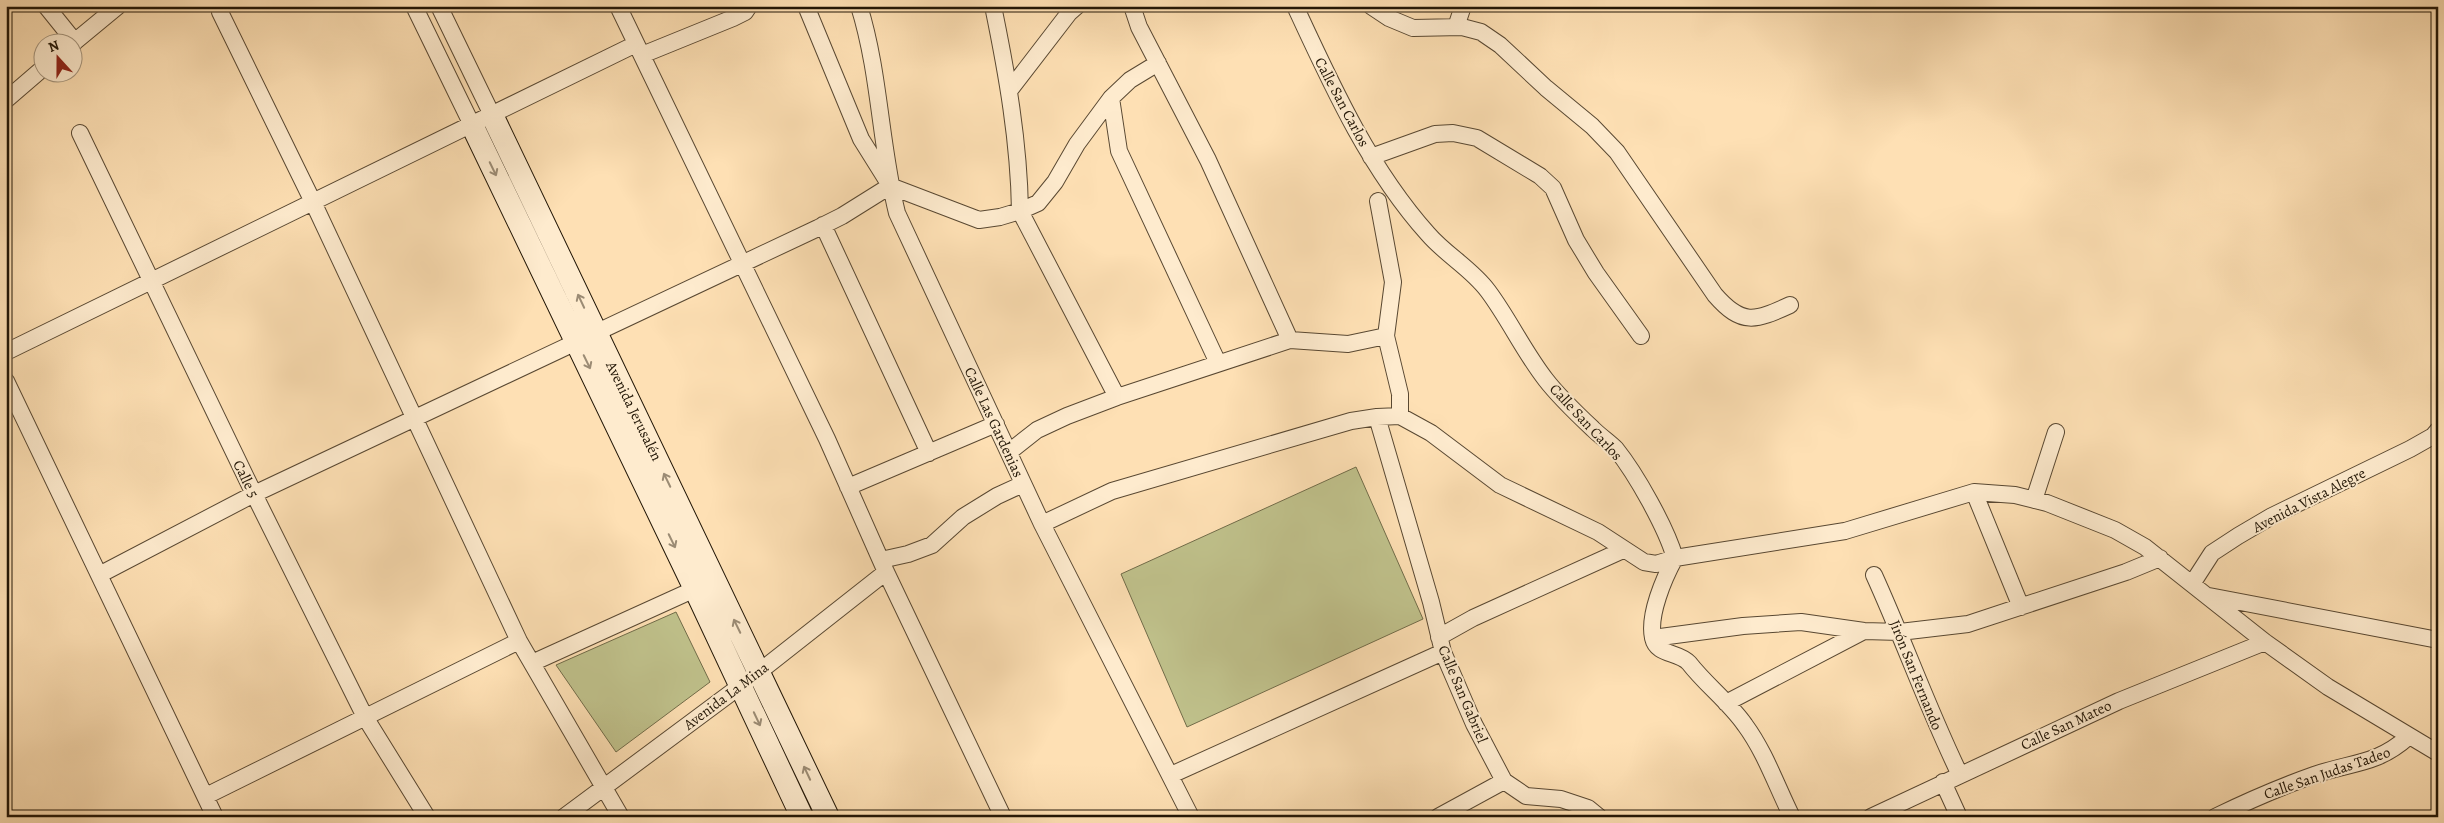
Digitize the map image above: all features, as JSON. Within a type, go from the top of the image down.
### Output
[{"type":"street","points":[[46,6],[66,32]]},
{"type":"street","points":[[82,36],[118,6]]},
{"type":"street","name":"Avenida Jerusalén","points":[[414,6],[472,125],[586,336],[759,672],[828,817]]},
{"type":"street","name":"Avenida Jerusalén","points":[[439,6],[492,115],[695,589],[802,817]]},
{"type":"street","points":[[618,6],[740,263],[827,439],[883,566],[1003,817]]},
{"type":"street","points":[[6,352],[492,115],[639,50],[733,18],[745,12],[749,6]]},
{"type":"street","points":[[806,6],[838,88],[861,139],[890,186],[979,220],[1000,217],[1038,203],[1055,182],[1077,144],[1111,98],[1130,80],[1158,63]]},
{"type":"street","name":"Calle Las Gardenias","points":[[859,6],[866,28],[875,76],[890,186],[897,213],[1042,524],[1191,817]]},
{"type":"street","points":[[993,6],[1009,91],[1018,156],[1020,211],[1117,397]]},
{"type":"street","points":[[1009,91],[1077,6]]},
{"type":"street","points":[[1132,6],[1139,27],[1208,160],[1290,340]]},
{"type":"street","name":"Calle San Carlos","points":[[1295,6],[1334,92],[1371,157],[1428,234],[1488,291],[1526,353],[1547,381],[1569,407],[1615,449],[1669,538],[1675,558]]},
{"type":"street","points":[[1371,6],[1389,18],[1413,28],[1456,27],[1481,32],[1500,45],[1546,88],[1592,126],[1618,152],[1715,295],[1728,309],[1740,316],[1756,318],[1790,305]]},
{"type":"street","points":[[1456,27],[1463,6]]},
{"type":"street","points":[[220,12],[416,418],[519,641],[621,817]]},
{"type":"street","points":[[6,100],[32,78]]},
{"type":"street","points":[[1111,98],[1119,151],[1218,363]]},
{"type":"street","name":"Calle 5","points":[[80,133],[254,494],[365,717],[427,817]]},
{"type":"street","points":[[1371,157],[1435,134],[1453,133],[1477,138],[1540,176],[1553,188],[1576,240],[1641,336]]},
{"type":"street","points":[[99,575],[254,494],[823,225],[890,186]]},
{"type":"street","points":[[1378,201],[1393,282],[1386,336],[1400,394],[1400,416]]},
{"type":"street","points":[[823,225],[929,452]]},
{"type":"street","points":[[1009,452],[1037,430],[1117,397],[1290,340],[1348,344],[1386,336]]},
{"type":"street","points":[[6,381],[215,817]]},
{"type":"street","points":[[1042,524],[1112,491],[1342,424],[1377,416],[1400,416],[1431,433],[1500,485],[1598,532],[1644,562],[1656,564],[1675,558],[1845,531],[1974,492],[2015,495],[2034,500],[2114,530],[2145,546],[2265,642],[2328,687],[2408,738],[2438,754]]},
{"type":"street","name":"Calle San Gabriel","points":[[1377,416],[1441,644],[1474,724],[1504,781],[1526,796],[1561,799],[1588,808],[1599,817]]},
{"type":"street","points":[[848,487],[996,424]]},
{"type":"street","name":"Avenida Vista Alegre","points":[[2192,584],[2212,553],[2238,536],[2272,516],[2410,449],[2433,436],[2438,430]]},
{"type":"street","points":[[2034,500],[2056,432]]},
{"type":"street","points":[[883,566],[932,545],[963,517],[997,496],[1023,484]]},
{"type":"street","points":[[1974,492],[2021,607]]},
{"type":"street","points":[[1171,775],[1441,644],[1473,618],[1623,550]]},
{"type":"street","points":[[1675,558],[1661,584],[1653,622],[1653,638],[1657,647],[1664,652],[1680,656],[1688,662],[1696,674],[1726,703],[1746,726],[1792,817]]},
{"type":"street","points":[[1653,638],[1743,626],[1800,622],[1864,631],[1900,632],[1968,624],[2126,572],[2160,558]]},
{"type":"street","name":"Avenida La Mina","points":[[564,817],[759,672],[883,566]]},
{"type":"street","name":"Jirón San Fernando","points":[[1874,575],[1900,632],[1927,704],[1960,775]]},
{"type":"street","points":[[532,663],[695,589]]},
{"type":"street","points":[[2206,596],[2438,640]]},
{"type":"street","points":[[1726,703],[1864,631]]},
{"type":"street","points":[[206,796],[519,641]]},
{"type":"street","name":"Calle San Mateo","points":[[1871,817],[2119,700],[2265,642]]},
{"type":"street","name":"Calle San Judas Tadeo","points":[[2215,817],[2260,796],[2316,774],[2378,758],[2393,751],[2408,738]]},
{"type":"street","points":[[1446,815],[1504,781]]},
{"type":"street","points":[[1943,782],[1958,817]]},
{"type":"green space","points":[[1356,467],[1423,619],[1187,727],[1121,574]]},
{"type":"green space","points":[[676,612],[710,682],[616,752],[556,665]]}]
